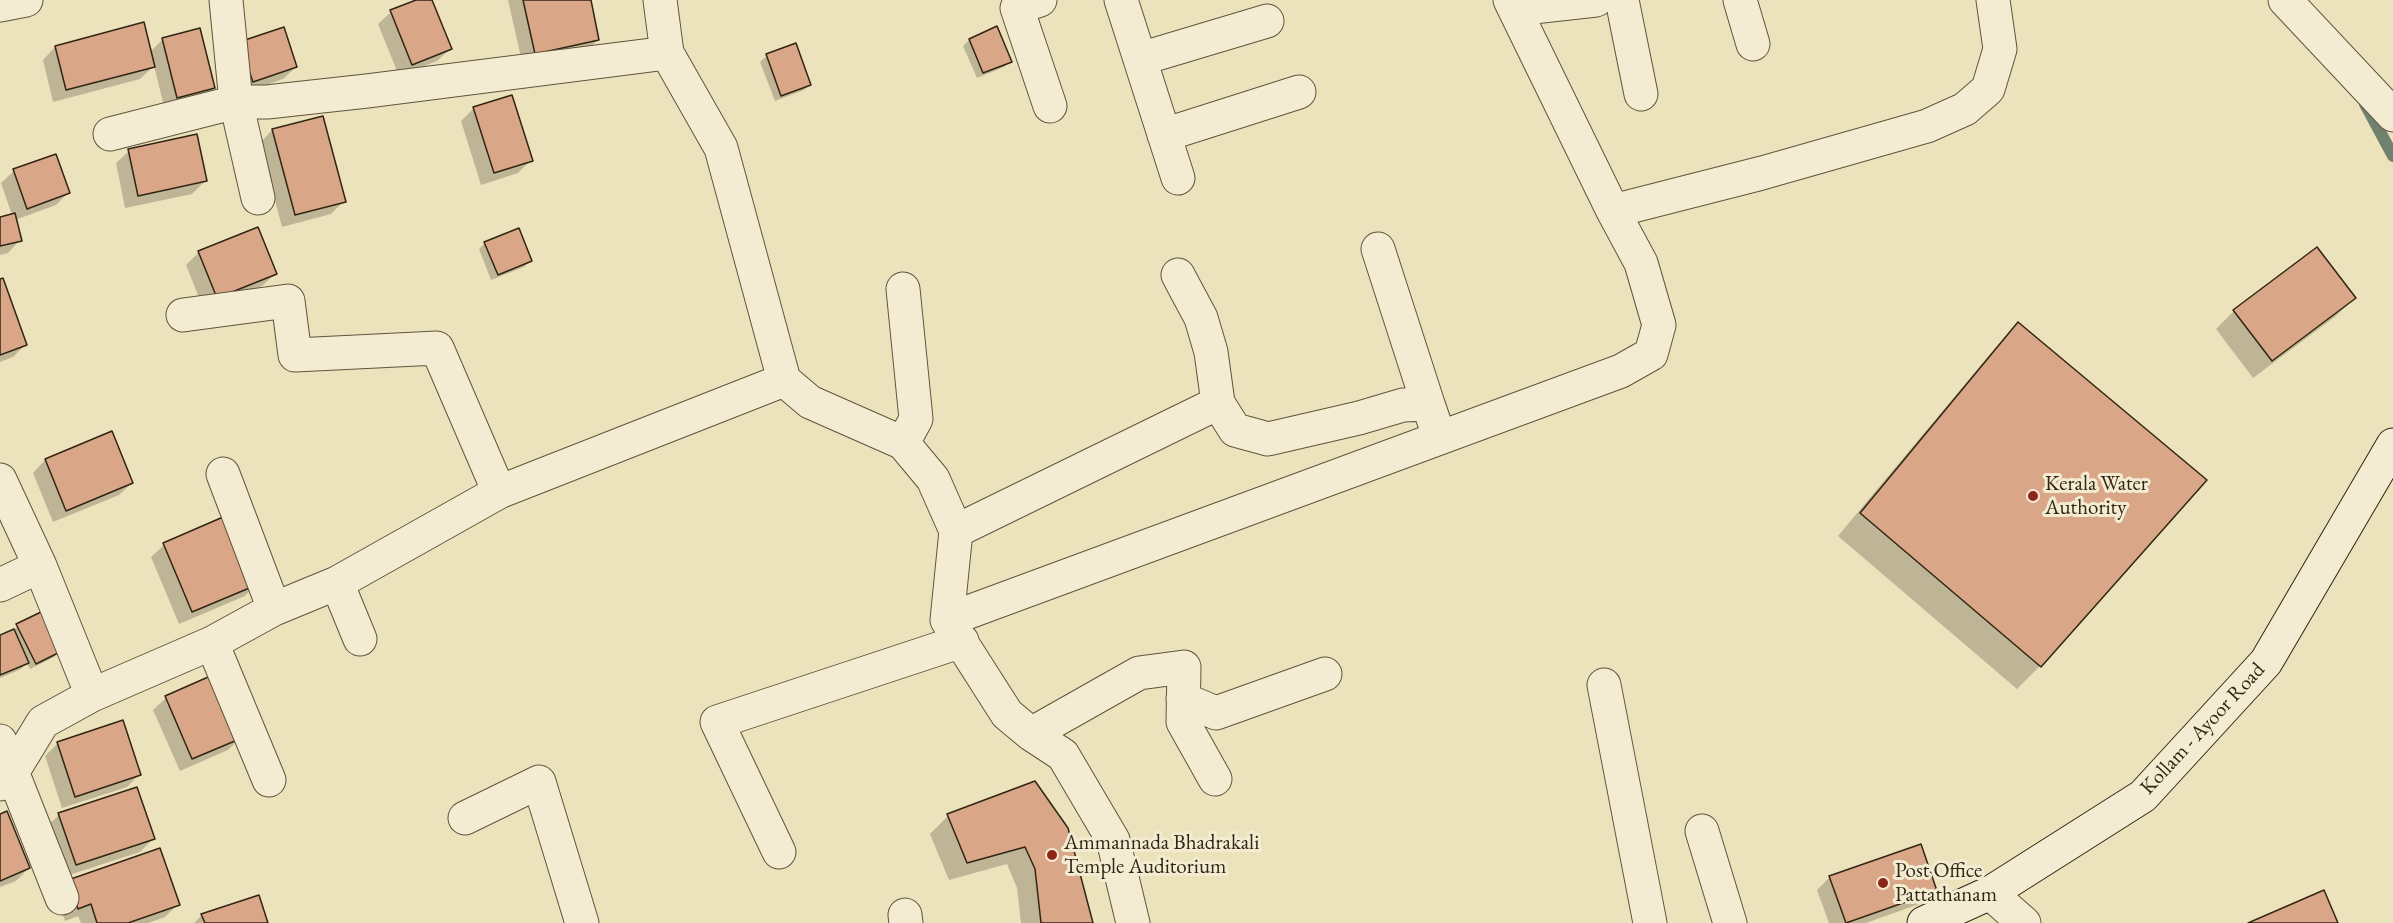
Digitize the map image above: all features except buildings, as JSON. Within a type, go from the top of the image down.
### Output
[{"type":"street","points":[[0,5],[26,0]]},
{"type":"street","points":[[226,0],[236,102],[258,198]]},
{"type":"street","points":[[660,0],[667,53],[721,148],[763,312],[784,380],[810,402],[903,443],[933,479],[956,531],[955,631],[1007,714],[1031,734],[1063,755],[1113,840],[1133,923]]},
{"type":"street","points":[[1040,0],[1017,8],[1050,106]]},
{"type":"street","points":[[1121,0],[1178,178]]},
{"type":"street","points":[[780,852],[717,722],[955,631],[1439,436],[1621,371],[1650,354],[1659,325],[1641,263],[1613,211],[1513,4],[1596,0]]},
{"type":"street","points":[[1622,0],[1641,94]]},
{"type":"street","points":[[1740,0],[1753,44]]},
{"type":"street","points":[[1613,211],[1762,173],[1927,126],[1965,109],[1988,89],[2000,49],[1993,0]]},
{"type":"street","points":[[2285,0],[2393,115]]},
{"type":"street","points":[[1140,59],[1267,21]]},
{"type":"street","points":[[110,134],[236,102],[267,102],[367,91],[667,53]]},
{"type":"street","points":[[1164,135],[1299,92]]},
{"type":"street","points":[[1378,249],[1439,436]]},
{"type":"street","points":[[1178,275],[1202,318],[1211,352],[1218,403],[1235,430],[1268,439],[1359,418],[1403,405],[1428,404]]},
{"type":"street","points":[[903,289],[916,419],[903,443]]},
{"type":"street","points":[[183,315],[288,301],[295,355],[437,348],[499,492]]},
{"type":"street","points":[[6,778],[43,722],[92,694],[212,644],[274,609],[337,583],[499,492],[784,380]]},
{"type":"street","points":[[956,531],[1218,403]]},
{"type":"street","name":"Kollam - Ayoor Road","points":[[1924,923],[1990,893],[2143,796],[2266,662],[2393,445]]},
{"type":"street","points":[[223,474],[274,609]]},
{"type":"street","points":[[0,480],[40,567],[92,694]]},
{"type":"street","points":[[0,585],[40,567]]},
{"type":"street","points":[[337,583],[360,639]]},
{"type":"street","points":[[212,644],[269,780]]},
{"type":"street","points":[[1031,734],[1139,673],[1184,667],[1183,722],[1215,779]]},
{"type":"street","points":[[1183,699],[1216,713],[1325,674]]},
{"type":"street","points":[[1604,685],[1650,923]]},
{"type":"street","points":[[0,741],[6,778],[62,898]]},
{"type":"street","points":[[465,818],[539,782],[582,923]]},
{"type":"street","points":[[1702,831],[1730,923]]},
{"type":"street","points":[[1990,893],[2024,923]]},
{"type":"waterway","points":[[2365,104],[2393,156]]},
{"type":"place","name":"Kerala Water Authority","points":[[2033,496]]},
{"type":"place","name":"Ammannada Bhadrakali Temple Auditorium","points":[[1052,855]]},
{"type":"place","name":"Post Office Pattathanam","points":[[1883,883]]}]
